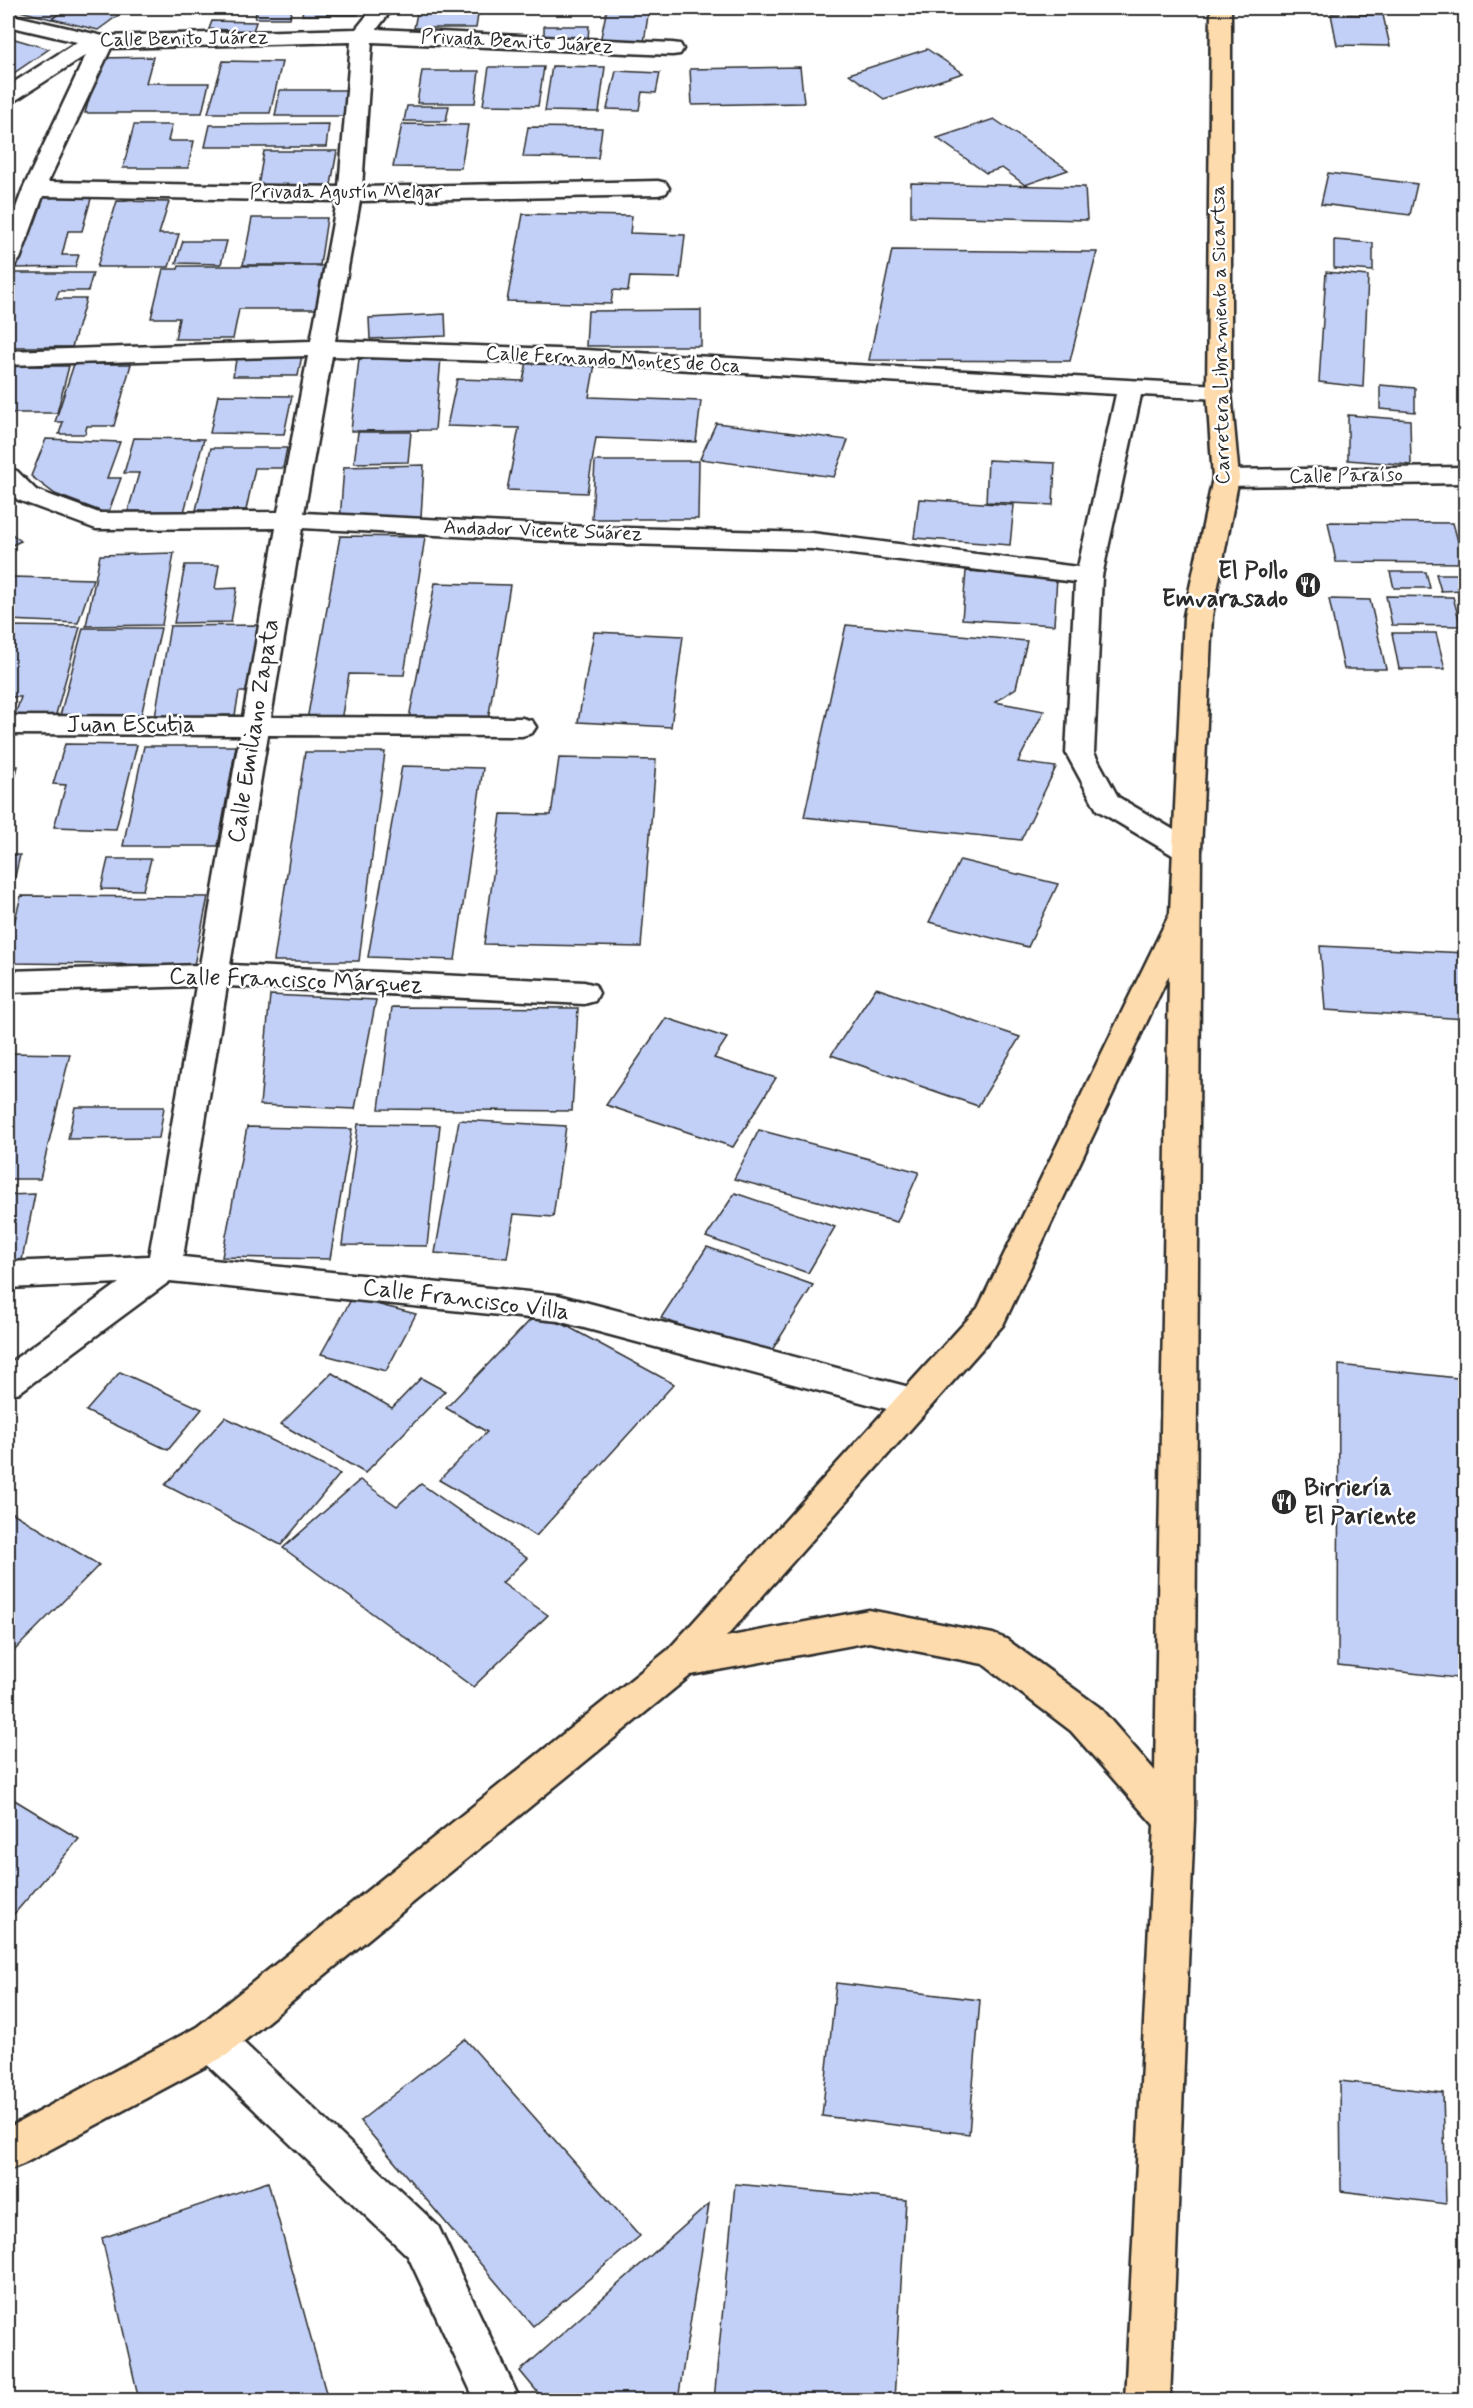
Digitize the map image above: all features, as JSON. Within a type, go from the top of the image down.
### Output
[{"type":"main road","name":"Carretera Libramiento a Sicartsa","points":[[1148,2400],[1174,1820],[1186,850],[1198,616],[1226,478],[1219,392],[1221,8]]},
{"type":"main road","points":[[8,2150],[212,2041],[681,1661],[991,1316],[1185,911]]},
{"type":"main road","points":[[681,1661],[869,1626],[993,1650],[1085,1719],[1174,1820]]},
{"type":"street","points":[[362,35],[382,8]]},
{"type":"street","name":"Calle Benito Juárez","points":[[8,20],[98,42],[362,35]]},
{"type":"street","name":"Privada Benito Juárez","points":[[362,35],[672,49]]},
{"type":"street","name":"Calle Emiliano Zapata","points":[[164,1268],[290,520],[350,194],[362,35]]},
{"type":"street","points":[[8,95],[98,42]]},
{"type":"street","points":[[8,259],[34,189],[98,42]]},
{"type":"street","name":"Privada Agustín Melgar","points":[[34,189],[350,194],[658,188]]},
{"type":"street","name":"Calle Fernando Montes de Oca","points":[[8,358],[320,348],[584,357],[1219,392]]},
{"type":"street","points":[[1130,387],[1089,576],[1080,753],[1107,803],[1186,850]]},
{"type":"street","name":"Calle Paraíso","points":[[1226,478],[1466,475]]},
{"type":"street","name":"Andador Vicente Suárez","points":[[8,476],[27,495],[96,521],[290,520],[589,535],[812,541],[1089,576]]},
{"type":"street","name":"Juan Escutia","points":[[8,725],[522,727]]},
{"type":"street","name":"Calle Francisco Márquez","points":[[8,981],[214,975],[584,993]]},
{"type":"street","points":[[8,1382],[164,1268]]},
{"type":"street","name":"Calle Francisco Villa","points":[[8,1275],[164,1268],[558,1308],[914,1402]]},
{"type":"street","points":[[212,2041],[423,2241],[498,2400]]},
{"type":"building","points":[[8,8],[66,8],[51,19]]},
{"type":"building","points":[[67,8],[128,8],[98,30],[52,19]]},
{"type":"building","points":[[257,8],[292,8],[290,18],[255,18]]},
{"type":"building","points":[[303,8],[359,8],[358,15],[302,15]]},
{"type":"building","points":[[418,8],[479,8],[476,28],[414,28]]},
{"type":"building","points":[[607,8],[649,8],[644,43],[600,42]]},
{"type":"building","points":[[1331,14],[1383,15],[1390,46],[1337,45]]},
{"type":"building","points":[[212,21],[256,22],[253,31],[209,29]]},
{"type":"building","points":[[544,26],[589,26],[588,39],[544,40]]},
{"type":"building","points":[[8,37],[49,49],[8,77]]},
{"type":"building","points":[[927,49],[963,73],[884,99],[849,74]]},
{"type":"building","points":[[153,57],[146,83],[209,83],[202,113],[85,113],[101,58]]},
{"type":"building","points":[[223,61],[282,62],[270,113],[208,113]]},
{"type":"building","points":[[552,66],[605,67],[599,112],[545,111]]},
{"type":"building","points":[[489,67],[544,67],[538,106],[483,105]]},
{"type":"building","points":[[800,67],[804,103],[692,105],[690,69]]},
{"type":"building","points":[[422,71],[479,71],[475,103],[417,103]]},
{"type":"building","points":[[616,71],[660,73],[656,93],[642,92],[639,110],[607,109]]},
{"type":"building","points":[[280,90],[348,90],[343,116],[275,116]]},
{"type":"building","points":[[407,106],[449,106],[446,121],[404,121]]},
{"type":"building","points":[[994,119],[1068,170],[1025,185],[1002,168],[986,173],[937,138]]},
{"type":"building","points":[[329,124],[326,147],[205,147],[210,125]]},
{"type":"building","points":[[402,124],[468,125],[461,168],[393,167]]},
{"type":"building","points":[[134,125],[172,125],[168,141],[194,141],[188,168],[123,168]]},
{"type":"building","points":[[528,127],[602,128],[598,158],[523,157]]},
{"type":"building","points":[[264,151],[337,151],[331,185],[258,186]]},
{"type":"building","points":[[1328,173],[1417,184],[1410,215],[1321,204]]},
{"type":"building","points":[[911,183],[1085,187],[1087,220],[911,216]]},
{"type":"building","points":[[92,195],[82,231],[68,231],[62,255],[79,255],[75,267],[16,268],[37,196]]},
{"type":"building","points":[[117,201],[169,202],[159,234],[179,234],[169,267],[97,267]]},
{"type":"building","points":[[523,214],[632,216],[630,233],[685,235],[680,278],[630,277],[628,291],[613,290],[611,304],[507,301]]},
{"type":"building","points":[[252,218],[327,218],[320,265],[243,265]]},
{"type":"building","points":[[1334,240],[1373,243],[1373,271],[1334,268]]},
{"type":"building","points":[[183,241],[227,241],[221,264],[176,263]]},
{"type":"building","points":[[892,250],[1097,252],[1070,361],[869,360]]},
{"type":"building","points":[[179,266],[323,266],[316,309],[239,309],[233,339],[175,339],[179,318],[151,318],[163,269],[178,269]]},
{"type":"building","points":[[1326,272],[1368,276],[1363,387],[1319,382]]},
{"type":"building","points":[[8,273],[93,273],[88,291],[59,291],[56,299],[86,299],[72,347],[8,347]]},
{"type":"building","points":[[701,310],[701,346],[586,346],[588,311]]},
{"type":"building","points":[[445,314],[446,336],[370,339],[369,318]]},
{"type":"building","points":[[237,355],[302,355],[298,376],[233,376]]},
{"type":"building","points":[[441,357],[435,430],[351,431],[359,359]]},
{"type":"building","points":[[527,362],[595,364],[589,397],[701,401],[696,442],[596,438],[587,493],[507,490],[519,428],[447,426],[457,379],[523,381]]},
{"type":"building","points":[[74,364],[131,364],[114,426],[87,426],[85,434],[59,434],[63,422],[55,422]]},
{"type":"building","points":[[8,366],[69,366],[57,413],[8,413]]},
{"type":"building","points":[[1380,385],[1415,388],[1415,412],[1380,409]]},
{"type":"building","points":[[218,395],[292,396],[284,434],[210,433]]},
{"type":"building","points":[[1348,415],[1410,420],[1411,465],[1348,460]]},
{"type":"building","points":[[716,423],[848,440],[834,477],[700,459]]},
{"type":"building","points":[[358,432],[411,432],[408,462],[354,463]]},
{"type":"building","points":[[134,438],[204,439],[184,512],[128,511],[139,473],[124,473]]},
{"type":"building","points":[[46,439],[120,442],[107,478],[121,478],[108,514],[55,494],[31,476]]},
{"type":"building","points":[[211,448],[287,448],[283,468],[255,468],[246,510],[196,510]]},
{"type":"building","points":[[988,460],[1055,463],[1053,505],[986,502]]},
{"type":"building","points":[[595,461],[699,461],[698,519],[592,519]]},
{"type":"building","points":[[424,465],[421,518],[340,520],[344,467]]},
{"type":"building","points":[[919,499],[1014,505],[1010,545],[914,538]]},
{"type":"building","points":[[1328,522],[1453,523],[1464,563],[1336,562]]},
{"type":"building","points":[[8,531],[21,541],[8,547]]},
{"type":"building","points":[[340,536],[425,537],[404,675],[349,674],[341,721],[307,720]]},
{"type":"building","points":[[174,553],[162,625],[86,626],[100,555]]},
{"type":"building","points":[[185,565],[219,565],[215,589],[237,588],[231,622],[174,623]]},
{"type":"building","points":[[966,571],[1057,577],[1054,625],[962,619]]},
{"type":"building","points":[[1390,572],[1426,572],[1430,588],[1394,588]]},
{"type":"building","points":[[1436,574],[1466,574],[1466,590],[1441,591]]},
{"type":"building","points":[[12,577],[93,579],[78,623],[8,620],[8,589]]},
{"type":"building","points":[[435,583],[510,585],[488,720],[409,718]]},
{"type":"building","points":[[1386,596],[1453,597],[1461,626],[1392,625]]},
{"type":"building","points":[[1329,599],[1370,600],[1386,669],[1344,669]]},
{"type":"building","points":[[258,625],[248,692],[239,692],[235,715],[155,717],[170,626]]},
{"type":"building","points":[[846,625],[1027,641],[1016,688],[995,702],[1044,711],[1018,762],[1056,767],[1021,840],[804,817]]},
{"type":"building","points":[[8,626],[80,627],[55,718],[14,718],[21,697],[8,697]]},
{"type":"building","points":[[83,628],[161,628],[141,716],[60,716]]},
{"type":"building","points":[[594,632],[683,636],[671,727],[578,722]]},
{"type":"building","points":[[1392,633],[1436,633],[1445,669],[1399,669]]},
{"type":"building","points":[[65,744],[137,745],[116,829],[54,827],[66,785],[53,784]]},
{"type":"building","points":[[144,746],[236,746],[218,846],[123,846]]},
{"type":"building","points":[[305,752],[385,752],[359,961],[274,961]]},
{"type":"building","points":[[559,758],[656,760],[641,947],[484,944],[501,814],[551,815]]},
{"type":"building","points":[[8,766],[18,766],[8,806]]},
{"type":"building","points":[[402,766],[483,768],[455,960],[368,957]]},
{"type":"building","points":[[8,855],[20,855],[8,907]]},
{"type":"building","points":[[108,859],[151,859],[143,890],[101,889]]},
{"type":"building","points":[[960,860],[1058,884],[1028,947],[929,922]]},
{"type":"building","points":[[21,896],[208,897],[194,965],[8,963],[8,947]]},
{"type":"building","points":[[1320,946],[1466,953],[1466,1019],[1325,1010]]},
{"type":"building","points":[[876,988],[1020,1037],[978,1106],[831,1055]]},
{"type":"building","points":[[270,995],[376,1000],[355,1109],[260,1105]]},
{"type":"building","points":[[392,1007],[578,1008],[572,1111],[379,1109]]},
{"type":"building","points":[[666,1018],[727,1038],[714,1058],[776,1078],[733,1147],[606,1105]]},
{"type":"building","points":[[8,1053],[70,1054],[40,1179],[8,1179]]},
{"type":"building","points":[[75,1107],[164,1107],[159,1138],[68,1139]]},
{"type":"building","points":[[459,1120],[566,1126],[553,1217],[514,1214],[507,1258],[435,1253]]},
{"type":"building","points":[[358,1124],[440,1125],[427,1246],[342,1245]]},
{"type":"building","points":[[247,1127],[352,1129],[330,1259],[222,1257]]},
{"type":"building","points":[[759,1130],[919,1172],[897,1222],[734,1179]]},
{"type":"building","points":[[735,1193],[835,1227],[808,1273],[706,1237]]},
{"type":"building","points":[[35,1194],[22,1260],[8,1260],[8,1195]]},
{"type":"building","points":[[707,1247],[813,1285],[767,1358],[661,1318]]},
{"type":"building","points":[[352,1298],[416,1314],[386,1371],[321,1354]]},
{"type":"building","points":[[539,1311],[674,1384],[536,1536],[439,1480],[487,1432],[446,1408]]},
{"type":"building","points":[[1339,1365],[1466,1379],[1466,1679],[1338,1665]]},
{"type":"building","points":[[120,1372],[202,1409],[168,1450],[86,1411]]},
{"type":"building","points":[[332,1373],[392,1408],[421,1378],[445,1391],[365,1473],[281,1424]]},
{"type":"building","points":[[225,1417],[340,1474],[281,1545],[165,1485]]},
{"type":"building","points":[[360,1480],[397,1506],[421,1484],[527,1558],[502,1583],[548,1615],[473,1687],[283,1548]]},
{"type":"building","points":[[8,1510],[99,1565],[8,1657]]},
{"type":"building","points":[[8,1796],[79,1839],[8,1921]]},
{"type":"building","points":[[836,1983],[980,2000],[969,2134],[822,2116]]},
{"type":"building","points":[[465,2039],[640,2236],[533,2326],[360,2121]]},
{"type":"building","points":[[1340,2081],[1443,2093],[1446,2204],[1341,2191]]},
{"type":"building","points":[[268,2182],[328,2400],[139,2400],[102,2238]]},
{"type":"building","points":[[735,2184],[906,2200],[894,2400],[714,2400]]},
{"type":"building","points":[[709,2204],[678,2400],[544,2400],[520,2371]]},
{"type":"place","name":"El Pollo Emvarasado","points":[[1308,585]]},
{"type":"place","name":"Birriería El Pariente","points":[[1284,1502]]}]
